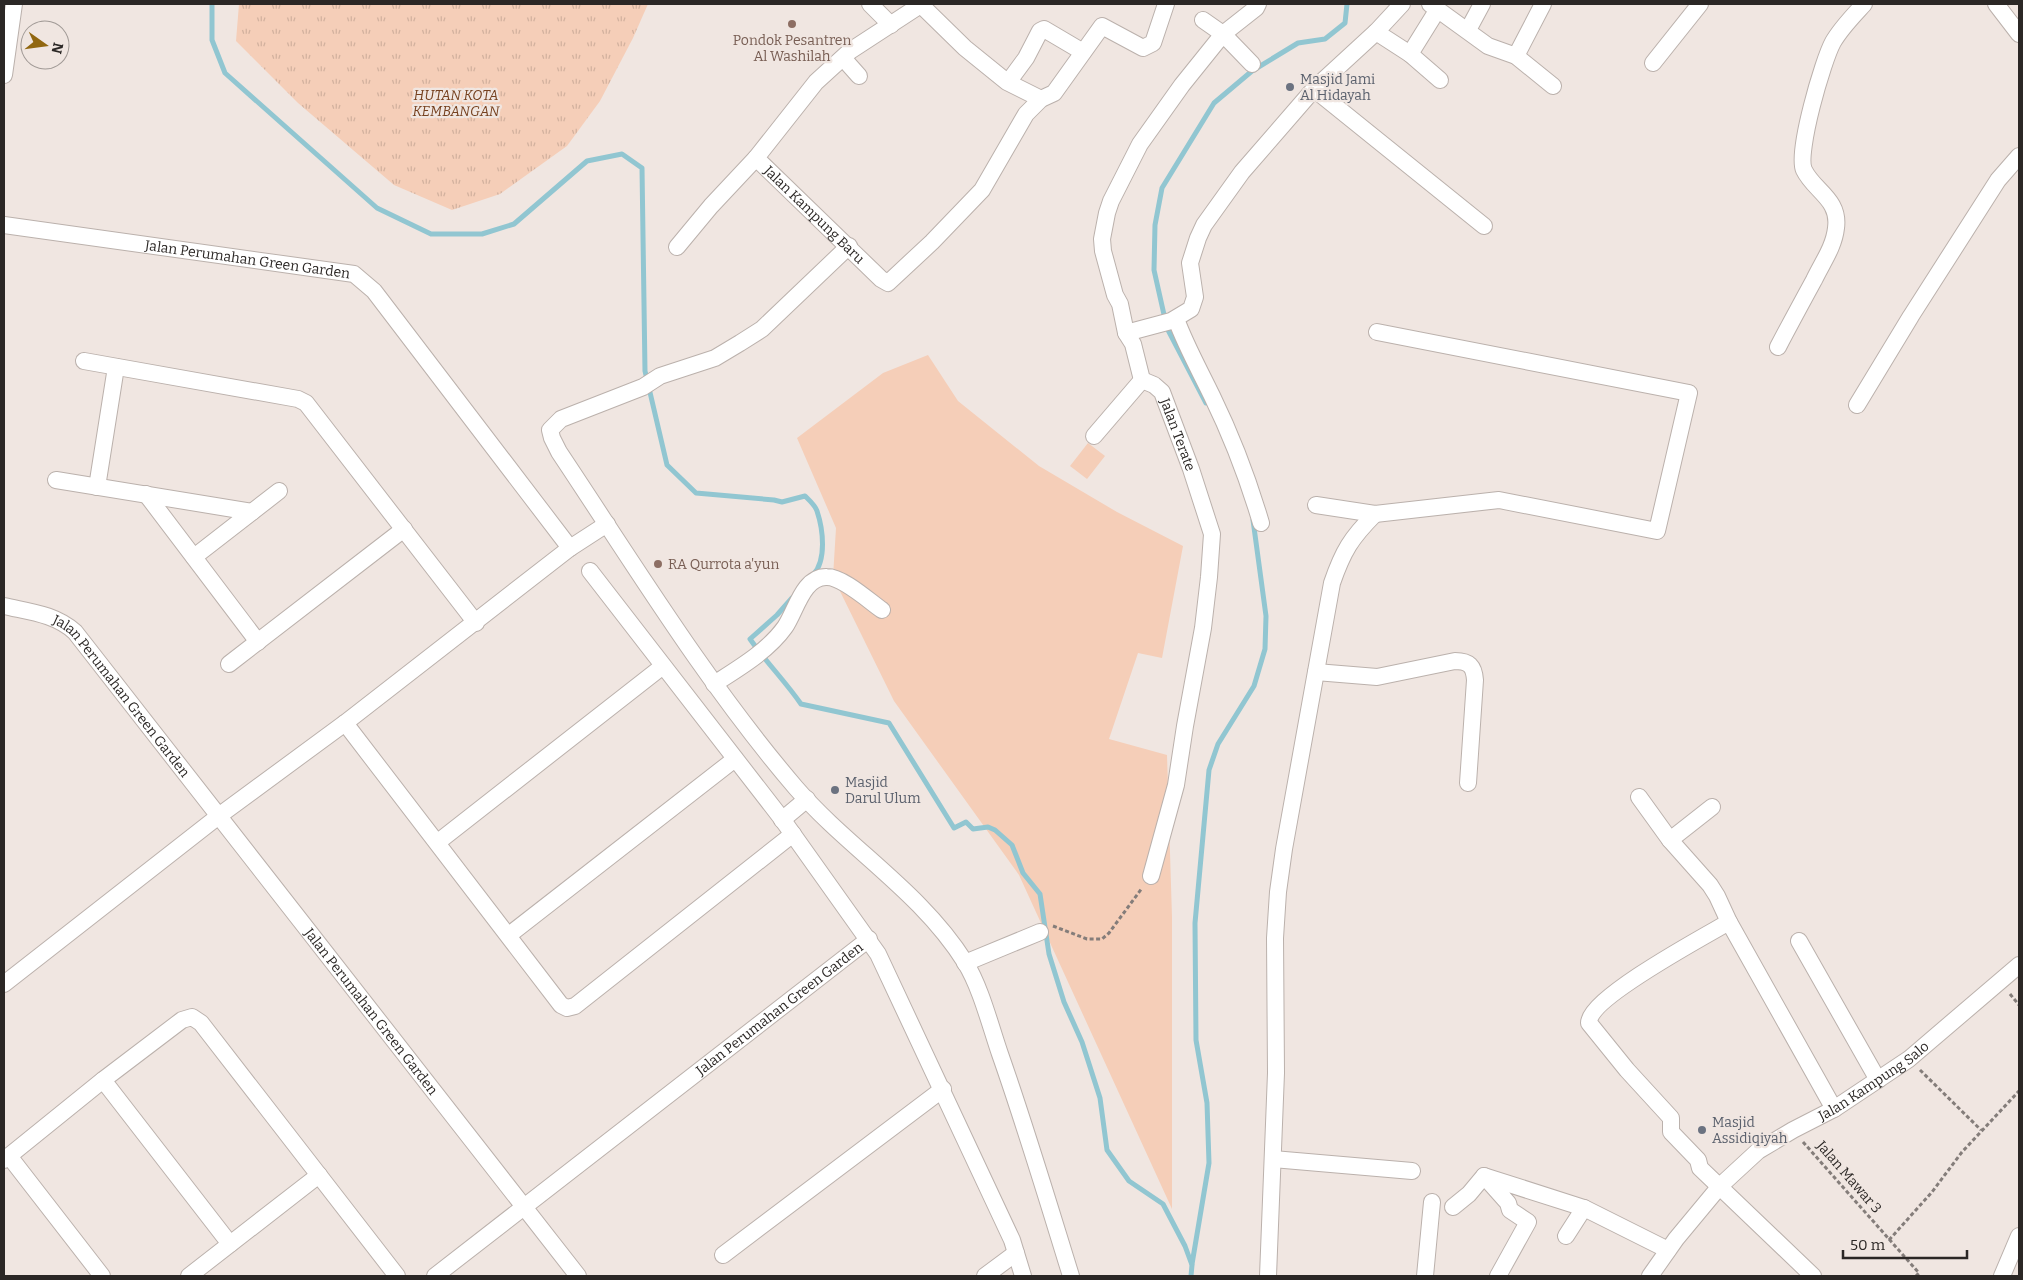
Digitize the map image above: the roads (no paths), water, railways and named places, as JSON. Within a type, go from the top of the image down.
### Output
[{"type":"street","points":[[4,75],[14,4]]},
{"type":"street","points":[[870,4],[891,25]]},
{"type":"street","points":[[921,4],[965,48],[1007,82],[1041,99],[1054,93],[1102,26],[1142,48],[1153,43],[1166,4]]},
{"type":"street","name":"Jalan Kampung Baru","points":[[921,4],[843,58],[816,82],[756,158],[881,279],[888,283],[932,242],[982,190],[1026,114],[1041,99]]},
{"type":"street","points":[[1094,436],[1142,380],[1133,344],[1126,333],[1120,303],[1115,295],[1103,251],[1102,239],[1111,201],[1140,144],[1182,85],[1223,34],[1256,8],[1258,4]]},
{"type":"street","points":[[1126,333],[1174,320],[1191,309],[1194,302],[1190,263],[1204,225],[1242,172],[1314,89],[1376,32],[1402,4]]},
{"type":"street","points":[[1468,30],[1482,4]]},
{"type":"street","points":[[1516,56],[1543,4]]},
{"type":"street","points":[[1653,63],[1700,4]]},
{"type":"street","points":[[1778,347],[1832,245],[1837,227],[1834,210],[1825,194],[1803,168],[1804,142],[1827,54],[1845,25],[1864,4]]},
{"type":"street","points":[[1999,5],[2019,34]]},
{"type":"street","points":[[1410,54],[1434,6],[1488,46],[1516,56],[1553,86]]},
{"type":"street","points":[[1203,20],[1223,34],[1252,64]]},
{"type":"street","points":[[1012,77],[1026,58],[1040,31],[1044,29],[1083,52]]},
{"type":"street","points":[[1376,32],[1410,54],[1440,80]]},
{"type":"street","points":[[843,58],[859,76]]},
{"type":"street","points":[[1314,89],[1484,226]]},
{"type":"street","points":[[1857,405],[1911,316],[1998,180],[2019,156]]},
{"type":"street","points":[[678,246],[711,206],[756,158]]},
{"type":"street","name":"Jalan Perumahan Green Garden","points":[[4,225],[354,274],[362,279],[380,298],[570,548]]},
{"type":"street","points":[[849,246],[762,329],[715,358],[660,376],[643,387],[561,419],[550,430],[559,452],[714,684],[753,736],[817,811],[920,904],[966,962],[982,1000],[1017,1103],[1071,1276]]},
{"type":"street","points":[[1174,320],[1212,397],[1246,474],[1261,522]]},
{"type":"street","points":[[1316,505],[1375,514],[1499,500],[1658,531],[1689,393],[1377,332]]},
{"type":"street","points":[[84,362],[298,399],[306,403],[312,408],[476,624]]},
{"type":"street","points":[[97,487],[116,367]]},
{"type":"street","name":"Jalan Terate","points":[[1142,380],[1154,385],[1162,392],[1191,469],[1212,534],[1210,577],[1203,628],[1184,726],[1176,785],[1151,876]]},
{"type":"street","points":[[56,480],[252,512]]},
{"type":"street","points":[[194,557],[279,491]]},
{"type":"street","points":[[146,494],[258,642]]},
{"type":"street","points":[[1268,1276],[1276,1073],[1275,938],[1278,892],[1332,583],[1342,554],[1356,532],[1375,514]]},
{"type":"street","points":[[4,984],[220,815],[346,723],[476,624],[570,548],[607,524]]},
{"type":"street","points":[[229,664],[404,529]]},
{"type":"street","name":"Jalan Perumahan Green Garden","points":[[590,571],[793,834],[869,939],[887,970],[943,1089],[1016,1253],[1022,1276]]},
{"type":"street","points":[[714,684],[752,658],[777,637],[786,625],[805,589],[819,578],[826,576],[837,578],[882,610]]},
{"type":"street","name":"Jalan Perumahan Green Garden","points":[[4,606],[53,617],[62,621],[75,632],[220,815],[578,1276]]},
{"type":"street","points":[[1316,672],[1377,676],[1455,661],[1465,661],[1474,668],[1475,680],[1468,783]]},
{"type":"street","points":[[438,842],[663,666]]},
{"type":"street","points":[[346,723],[561,1005],[567,1008],[575,1006],[793,834]]},
{"type":"street","points":[[509,936],[735,759]]},
{"type":"street","points":[[1639,798],[1670,840],[1710,885],[1717,896],[1729,922],[1834,1109]]},
{"type":"street","points":[[782,820],[807,799]]},
{"type":"street","points":[[1670,840],[1712,807]]},
{"type":"street","points":[[1729,922],[1634,977],[1592,1014],[1589,1023],[1627,1070],[1671,1118],[1671,1132],[1698,1160],[1700,1168],[1813,1276]]},
{"type":"street","points":[[966,962],[1047,929]]},
{"type":"street","name":"Jalan Perumahan Green Garden","points":[[435,1276],[869,939]]},
{"type":"street","points":[[1799,941],[1878,1080]]},
{"type":"street","name":"Jalan Kampung Salo","points":[[1650,1276],[1668,1250],[1720,1186],[1758,1151],[1834,1109],[1878,1080],[1929,1042],[2019,965]]},
{"type":"street","points":[[102,1276],[6,1158],[103,1080],[182,1020],[192,1017],[200,1023],[397,1276]]},
{"type":"street","points":[[103,1080],[230,1244]]},
{"type":"street","points":[[723,1255],[943,1089]]},
{"type":"street","points":[[1272,1159],[1412,1171]]},
{"type":"street","points":[[189,1276],[319,1175]]},
{"type":"street","points":[[1453,1207],[1469,1194],[1484,1176]]},
{"type":"street","points":[[1484,1176],[1584,1208],[1668,1250]]},
{"type":"street","points":[[1484,1176],[1508,1203],[1510,1210],[1528,1222],[1498,1276]]},
{"type":"street","points":[[1425,1276],[1432,1202]]},
{"type":"street","points":[[1566,1236],[1584,1208]]},
{"type":"street","points":[[2002,1276],[2019,1236]]},
{"type":"street","points":[[985,1276],[1016,1253]]},
{"type":"waterway","points":[[212,4],[212,40],[225,73],[377,208],[431,234],[482,234],[514,224],[587,161],[622,154],[642,168],[645,371],[667,465],[696,493],[782,502],[805,496],[816,509],[822,535],[822,553],[813,575]]},
{"type":"waterway","points":[[1206,403],[1167,328],[1154,270],[1155,225],[1162,188],[1214,103],[1252,71],[1298,43],[1325,39],[1345,23],[1347,4]]},
{"type":"waterway","points":[[1192,1264],[1209,1163],[1207,1103],[1196,1040],[1195,923],[1209,770],[1218,744],[1254,686],[1265,649],[1266,616],[1253,520]]},
{"type":"waterway","points":[[792,598],[777,615],[750,639],[801,704],[889,723],[954,828],[966,822],[973,829],[988,827],[995,830],[1012,845],[1023,873],[1040,894],[1049,954],[1064,1002],[1082,1042],[1100,1098],[1107,1150],[1129,1181],[1163,1204],[1185,1246],[1192,1265],[1191,1276]]},
{"type":"place","name":"Pondok Pesantren Al Washilah","points":[[792,24]]},
{"type":"place","name":"Masjid Jami Al Hidayah","points":[[1290,87]]},
{"type":"place","name":"RA Qurrota a'yun","points":[[658,564]]},
{"type":"place","name":"Masjid Darul Ulum","points":[[835,790]]},
{"type":"place","name":"Masjid Assidiqiyah","points":[[1702,1130]]},
{"type":"park label","name":"HUTAN KOTA KEMBANGAN","points":[[456,104]]}]
